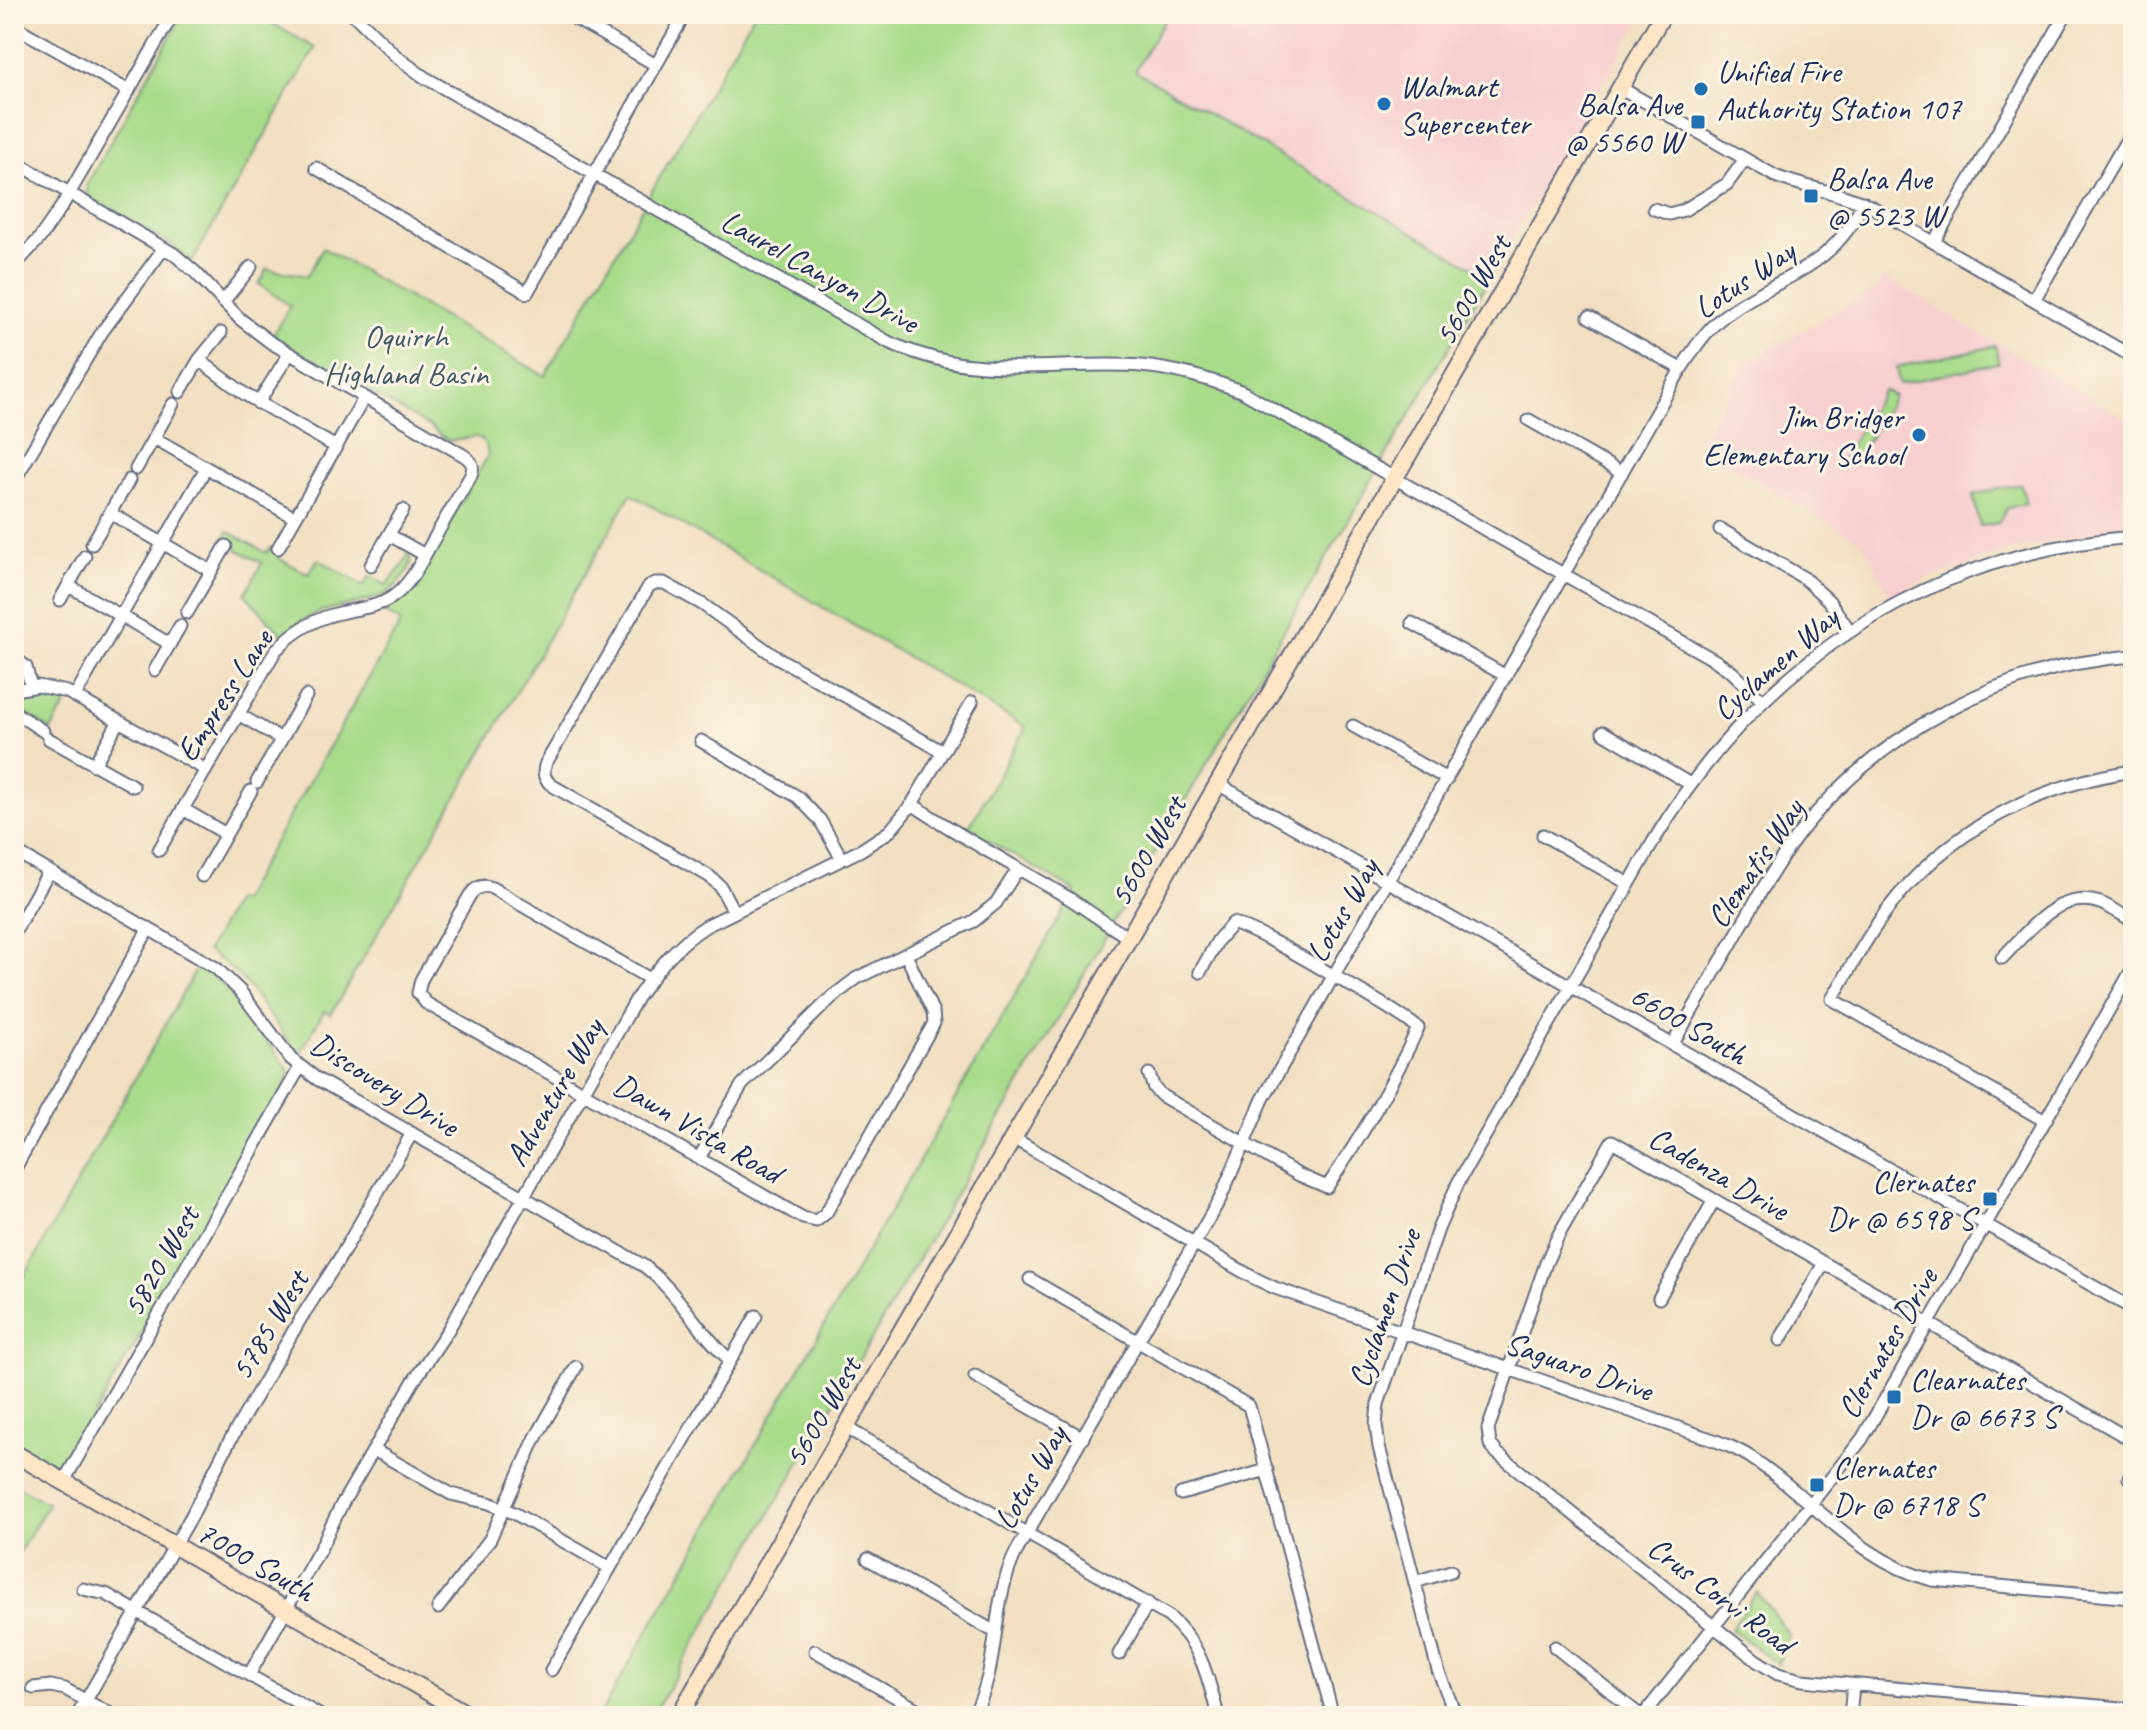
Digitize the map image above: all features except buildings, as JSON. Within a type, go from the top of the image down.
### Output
[{"type":"main road","name":"5600 West","points":[[679,1716],[1663,14]]},
{"type":"main road","name":"7000 South","points":[[14,1453],[470,1716]]},
{"type":"street","points":[[14,266],[46,231],[70,193],[173,14]]},
{"type":"street","name":"Laurel Canyon Drive","points":[[353,14],[397,57],[424,77],[874,335],[906,350],[939,360],[973,365],[1157,368],[1190,374],[1226,386],[1259,400],[1724,666],[1763,701]]},
{"type":"street","points":[[567,14],[656,65]]},
{"type":"street","points":[[316,168],[527,293],[685,14]]},
{"type":"street","points":[[1934,242],[2066,14]]},
{"type":"street","points":[[14,26],[129,91]]},
{"type":"street","points":[[1621,88],[1785,180],[1863,202],[2133,357]]},
{"type":"street","points":[[2034,300],[2133,129]]},
{"type":"street","points":[[1654,209],[1669,214],[1684,210],[1731,181],[1745,159]]},
{"type":"street","points":[[14,161],[164,248],[195,272],[250,328],[364,398],[278,548]]},
{"type":"street","name":"Lotus Way","points":[[973,1716],[991,1673],[1002,1586],[1009,1567],[1220,1199],[1263,1099],[1681,369],[1703,336],[1723,317],[1815,262],[1837,244],[1850,229],[1863,202]]},
{"type":"street","points":[[14,481],[102,332],[164,248]]},
{"type":"street","points":[[223,302],[251,267]]},
{"type":"street","points":[[1589,317],[1681,369]]},
{"type":"street","points":[[180,392],[199,360],[221,333]]},
{"type":"street","points":[[258,403],[289,354]]},
{"type":"street","points":[[199,360],[258,403],[336,447]]},
{"type":"street","name":"Empress Lane","points":[[159,850],[271,657],[304,626],[322,618],[377,605],[392,597],[407,583],[471,475],[473,468],[470,459],[364,398]]},
{"type":"street","points":[[136,469],[173,404]]},
{"type":"street","points":[[1529,420],[1622,473]]},
{"type":"street","points":[[154,438],[295,518]]},
{"type":"street","points":[[75,696],[206,468]]},
{"type":"street","points":[[92,544],[129,480]]},
{"type":"street","points":[[371,565],[403,510]]},
{"type":"street","points":[[110,513],[211,571]]},
{"type":"street","points":[[1720,529],[1804,578],[1829,601],[1850,631]]},
{"type":"street","points":[[389,535],[425,555]]},
{"type":"street","name":"Cyclamen Way","points":[[1571,986],[1661,828],[1690,784],[1721,744],[1805,664],[1850,631],[1903,601],[1976,569],[2085,542],[2133,537]]},
{"type":"street","points":[[187,613],[226,546]]},
{"type":"street","points":[[60,600],[85,556]]},
{"type":"street","points":[[734,912],[720,886],[709,876],[553,786],[544,776],[546,763],[647,589],[655,583],[668,585],[702,604],[773,655],[943,752]]},
{"type":"street","points":[[69,586],[170,644]]},
{"type":"street","points":[[1412,623],[1506,676]]},
{"type":"street","points":[[155,670],[180,626]]},
{"type":"street","name":"Clematis Way","points":[[1672,1045],[1765,883],[1785,854],[1829,801],[1866,765],[1925,722],[2011,682],[2078,663],[2133,656]]},
{"type":"street","points":[[14,657],[26,667],[31,687]]},
{"type":"street","points":[[14,690],[31,687],[59,689],[206,770]]},
{"type":"street","points":[[202,876],[306,696]]},
{"type":"street","name":"Adventure Way","points":[[249,1675],[413,1382],[448,1330],[650,979],[668,956],[706,926],[881,838],[898,823],[912,804],[972,702]]},
{"type":"street","points":[[14,712],[94,765],[133,786]]},
{"type":"street","points":[[238,714],[281,739]]},
{"type":"street","points":[[94,765],[119,721]]},
{"type":"street","points":[[1353,726],[1447,779]]},
{"type":"street","points":[[1603,732],[1690,784]]},
{"type":"street","points":[[701,741],[789,791],[806,804],[832,838],[842,859]]},
{"type":"street","points":[[2045,1121],[1832,999],[1889,908],[1918,875],[1952,845],[1994,816],[2040,794],[2093,778],[2133,771]]},
{"type":"street","name":"6600 South","points":[[1218,784],[2133,1309]]},
{"type":"street","points":[[912,804],[1129,938]]},
{"type":"street","points":[[183,809],[226,834]]},
{"type":"street","points":[[1543,835],[1629,884]]},
{"type":"street","name":"Discovery Drive","points":[[14,851],[216,968],[229,979],[300,1067],[644,1266],[664,1282],[715,1347],[730,1360]]},
{"type":"street","points":[[699,1158],[734,1097],[751,1075],[844,987],[980,917],[1000,897],[1018,869]]},
{"type":"street","points":[[14,933],[49,871]]},
{"type":"street","name":"Dawn Vista Road","points":[[650,979],[492,888],[480,886],[470,895],[418,989],[419,996],[426,1003],[803,1218],[816,1221],[826,1213],[933,1026],[934,1015],[906,955]]},
{"type":"street","points":[[2002,958],[2042,917],[2064,904],[2082,901],[2098,903],[2133,921]]},
{"type":"street","points":[[1149,1074],[1150,1082],[1162,1096],[1299,1175],[1327,1187],[1392,1079],[1418,1028],[1397,1012],[1257,932],[1233,923],[1218,940],[1200,972]]},
{"type":"street","points":[[14,1170],[149,928]]},
{"type":"street","name":"Clernates Drive","points":[[1642,1716],[1869,1429],[2133,968]]},
{"type":"street","name":"Cyclamen Drive","points":[[1456,1716],[1438,1670],[1379,1447],[1376,1425],[1381,1394],[1438,1229],[1455,1191],[1571,986]]},
{"type":"street","name":"5820 West","points":[[64,1481],[300,1067]]},
{"type":"street","name":"5785 West","points":[[77,1716],[229,1442],[412,1133]]},
{"type":"street","name":"Saguaro Drive","points":[[1013,1138],[1275,1288],[1730,1446],[1753,1458],[1882,1559],[1912,1575],[1932,1580],[2133,1598]]},
{"type":"street","name":"Cadenza Drive","points":[[1612,1141],[2133,1441]]},
{"type":"street","name":"Crus Corvi Road","points":[[1612,1141],[1546,1263],[1488,1429],[1493,1449],[1767,1669],[1778,1674],[1802,1680],[2133,1709]]},
{"type":"street","points":[[1659,1298],[1714,1200]]},
{"type":"street","points":[[1780,1340],[1824,1263]]},
{"type":"street","points":[[1030,1279],[1249,1406],[1333,1716]]},
{"type":"street","points":[[551,1670],[756,1316]]},
{"type":"street","points":[[438,1608],[487,1544],[535,1439],[576,1367]]},
{"type":"street","points":[[975,1376],[1083,1438]]},
{"type":"street","points":[[845,1427],[1148,1603],[1176,1623],[1196,1647],[1205,1666],[1218,1716]]},
{"type":"street","points":[[374,1450],[451,1494],[504,1508],[610,1568]]},
{"type":"street","points":[[1181,1494],[1267,1470]]},
{"type":"street","points":[[868,1559],[995,1632]]},
{"type":"street","points":[[1415,1582],[1451,1571]]},
{"type":"street","points":[[83,1589],[106,1594],[321,1716]]},
{"type":"street","points":[[1119,1654],[1148,1603]]},
{"type":"street","points":[[1555,1647],[1642,1716]]},
{"type":"street","points":[[815,1651],[929,1716]]},
{"type":"street","points":[[1850,1716],[1853,1685]]},
{"type":"street","points":[[33,1688],[61,1687],[114,1716]]},
{"type":"shaded area","points":[[1168,14],[1644,14],[1490,277],[1135,71]]},
{"type":"shaded area","name":"Jim Bridger Elementary School","points":[[1884,277],[2133,423],[2133,528],[2114,529],[2006,551],[1931,577],[1890,596],[1862,542],[1698,447],[1746,363],[1877,289]]},
{"type":"green space","points":[[183,14],[256,14],[315,48],[192,262],[172,245],[92,198],[87,194],[86,186]]},
{"type":"green space","name":"Oquirrh Highland Basin","points":[[754,14],[1168,14],[1135,71],[1490,277],[652,1716],[599,1716],[1075,891],[968,829],[1026,727],[631,494],[331,1014],[324,1011],[299,1055],[245,982],[207,951],[235,900],[240,902],[401,622],[380,610],[399,599],[413,584],[488,456],[486,446],[477,437],[453,441],[446,439],[272,336],[290,306],[258,283],[266,269],[307,276],[323,248],[545,376]]},
{"type":"green space","points":[[1995,346],[1999,363],[1899,384],[1896,367]]},
{"type":"green space","points":[[1883,390],[1894,396],[1881,418],[1874,415],[1880,419],[1854,465],[1843,458]]},
{"type":"green space","points":[[2021,484],[2026,503],[2007,508],[1998,523],[1980,526],[1973,495]]},
{"type":"green space","points":[[228,531],[267,553],[270,548],[280,553],[278,558],[308,574],[318,559],[363,586],[370,576],[386,585],[409,553],[411,563],[385,594],[316,614],[282,635],[245,594],[262,563],[222,541]]},
{"type":"green space","points":[[35,694],[68,701],[51,730],[16,707],[15,700]]},
{"type":"green space","points":[[198,966],[225,988],[246,1013],[286,1066],[288,1080],[70,1456],[57,1463],[50,1462],[14,1443],[14,1295]]},
{"type":"green space","points":[[14,1484],[48,1504],[14,1561]]},
{"type":"green space","points":[[1757,1592],[1789,1635],[1778,1664],[1731,1629]]},
{"type":"place","name":"Unified Fire Authority Station 107","points":[[1701,89]]},
{"type":"place","name":"Walmart Supercenter","points":[[1384,104]]},
{"type":"place","name":"Balsa Ave @ 5560 W","points":[[1698,122]]},
{"type":"place","name":"Balsa Ave @ 5523 W","points":[[1811,196]]},
{"type":"place","name":"Jim Bridger Elementary School","points":[[1919,435]]},
{"type":"place","name":"Clernates Dr @ 6598 S","points":[[1990,1199]]},
{"type":"place","name":"Clearnates Dr @ 6673 S","points":[[1894,1397]]},
{"type":"place","name":"Clernates Dr @ 6718 S","points":[[1817,1485]]}]
